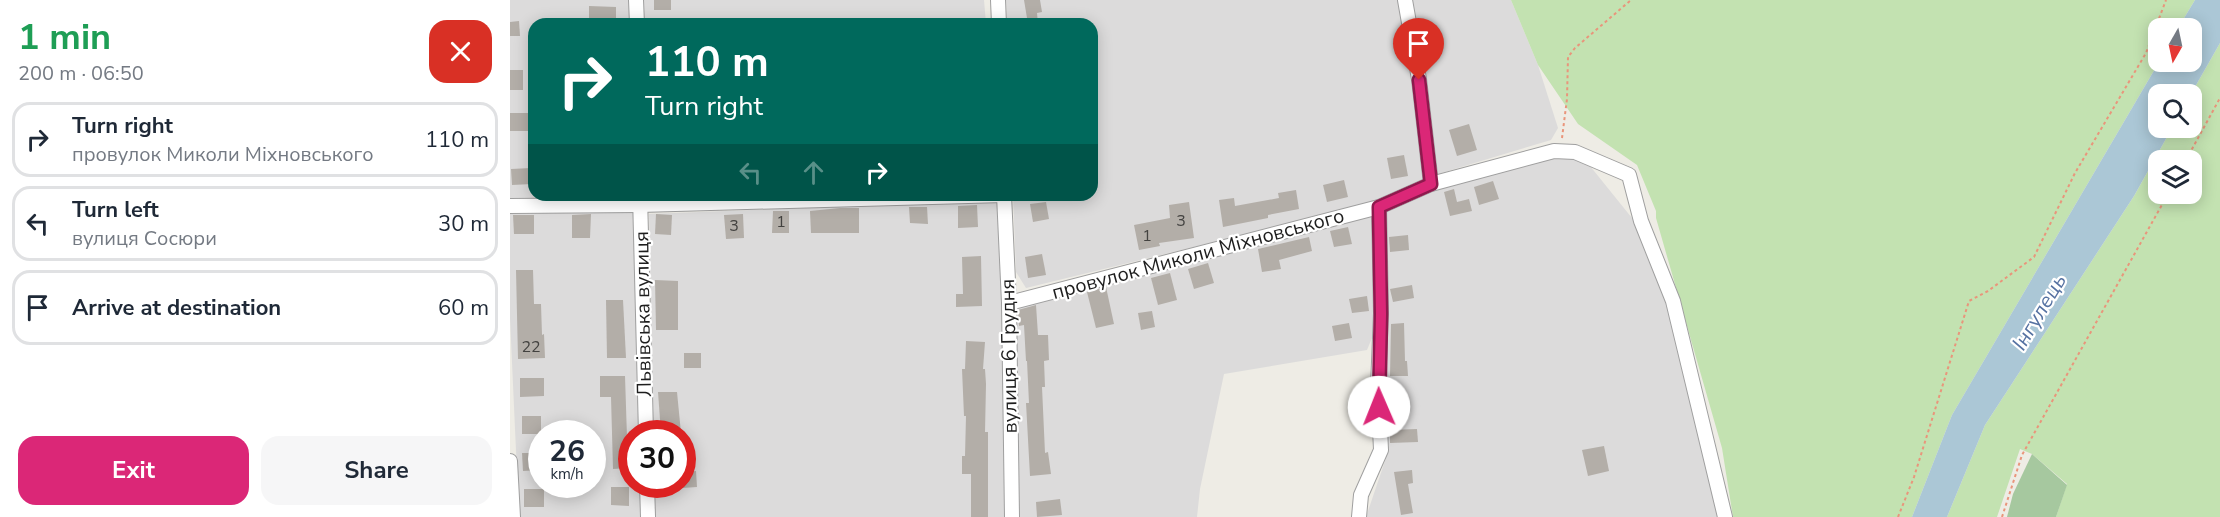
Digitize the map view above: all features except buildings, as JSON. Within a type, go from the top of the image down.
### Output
[{"type":"street","points":[[636,0],[637,18]]},
{"type":"street","points":[[998,0],[999,18]]},
{"type":"street","points":[[1405,0],[1419,80],[1431,184]]},
{"type":"street","name":"провулок Миколи Міхновського","points":[[1009,303],[1379,207],[1431,184],[1554,151],[1575,152],[1629,175],[1641,221],[1673,301],[1725,517]]},
{"type":"street","points":[[510,206],[618,201]]},
{"type":"street","name":"Львівська вулиця","points":[[640,201],[646,420]]},
{"type":"street","name":"вулиця 6 Грудня","points":[[1004,201],[1009,303],[1012,517]]},
{"type":"street","points":[[1359,517],[1361,495],[1381,450],[1378,386],[1381,314],[1379,207]]},
{"type":"street","points":[[510,461],[513,517]]},
{"type":"street","points":[[647,498],[648,517]]},
{"type":"path","points":[[1554,151],[1562,137],[1567,99],[1568,57],[1575,48],[1631,0]]},
{"type":"path","points":[[1898,517],[1914,477],[1969,301],[1988,291],[2034,257],[2075,173],[2146,53],[2166,0]]},
{"type":"path","points":[[2191,150],[2220,98]]},
{"type":"path","points":[[2002,517],[2022,455],[2162,204]]},
{"type":"shaded area","points":[[510,0],[629,0],[630,18],[528,18],[528,200],[510,200]]},
{"type":"shaded area","points":[[643,0],[984,0],[986,18],[644,18]]},
{"type":"shaded area","points":[[1006,0],[1400,0],[1418,109],[1425,181],[1378,202],[1026,288],[1016,272],[1013,201],[1098,201],[1098,18],[1007,18]]},
{"type":"shaded area","points":[[1412,0],[1511,0],[1538,65],[1558,128],[1551,140],[1438,174]]},
{"type":"shaded area","points":[[1564,156],[1586,161],[1636,223],[1676,322],[1718,517],[1366,517],[1386,458],[1383,387],[1386,212],[1436,189]]},
{"type":"shaded area","points":[[998,202],[1006,517],[654,517],[653,498],[696,498],[696,420],[653,420],[649,214]]},
{"type":"shaded area","points":[[629,208],[638,215],[642,420],[618,420],[618,498],[643,498],[644,517],[519,517],[510,318],[510,209]]},
{"type":"shaded area","points":[[1374,215],[1374,333],[1367,350],[1224,374],[1200,489],[1197,517],[1019,517],[1016,307]]},
{"type":"green space","points":[[1511,0],[2195,0],[2184,18],[2148,18],[2148,72],[2153,72],[1952,415],[1912,517],[1733,517],[1722,448],[1656,218],[1656,211],[1637,165],[1578,124],[1538,65]]},
{"type":"green space","points":[[2220,43],[2220,517],[2056,517],[2067,484],[2032,454],[2020,449],[1997,517],[1947,517],[1985,425],[2148,171],[2148,204],[2202,204],[2202,150],[2160,150],[2166,138],[2202,138],[2202,84],[2197,84]]},
{"type":"green space","points":[[2032,454],[2067,485],[2056,517],[2007,517],[2013,494]]},
{"type":"water","name":"Інгулець","points":[[2195,0],[2220,0],[2220,43],[2197,84],[2148,84],[2148,138],[2166,138],[2160,150],[2148,150],[2148,171],[2134,196],[1985,425],[1947,517],[1912,517],[1952,415],[2153,72],[2202,72],[2202,18],[2184,18]]},
{"type":"route","points":[[1379,407],[1381,314],[1379,207],[1431,184],[1419,80]]}]
